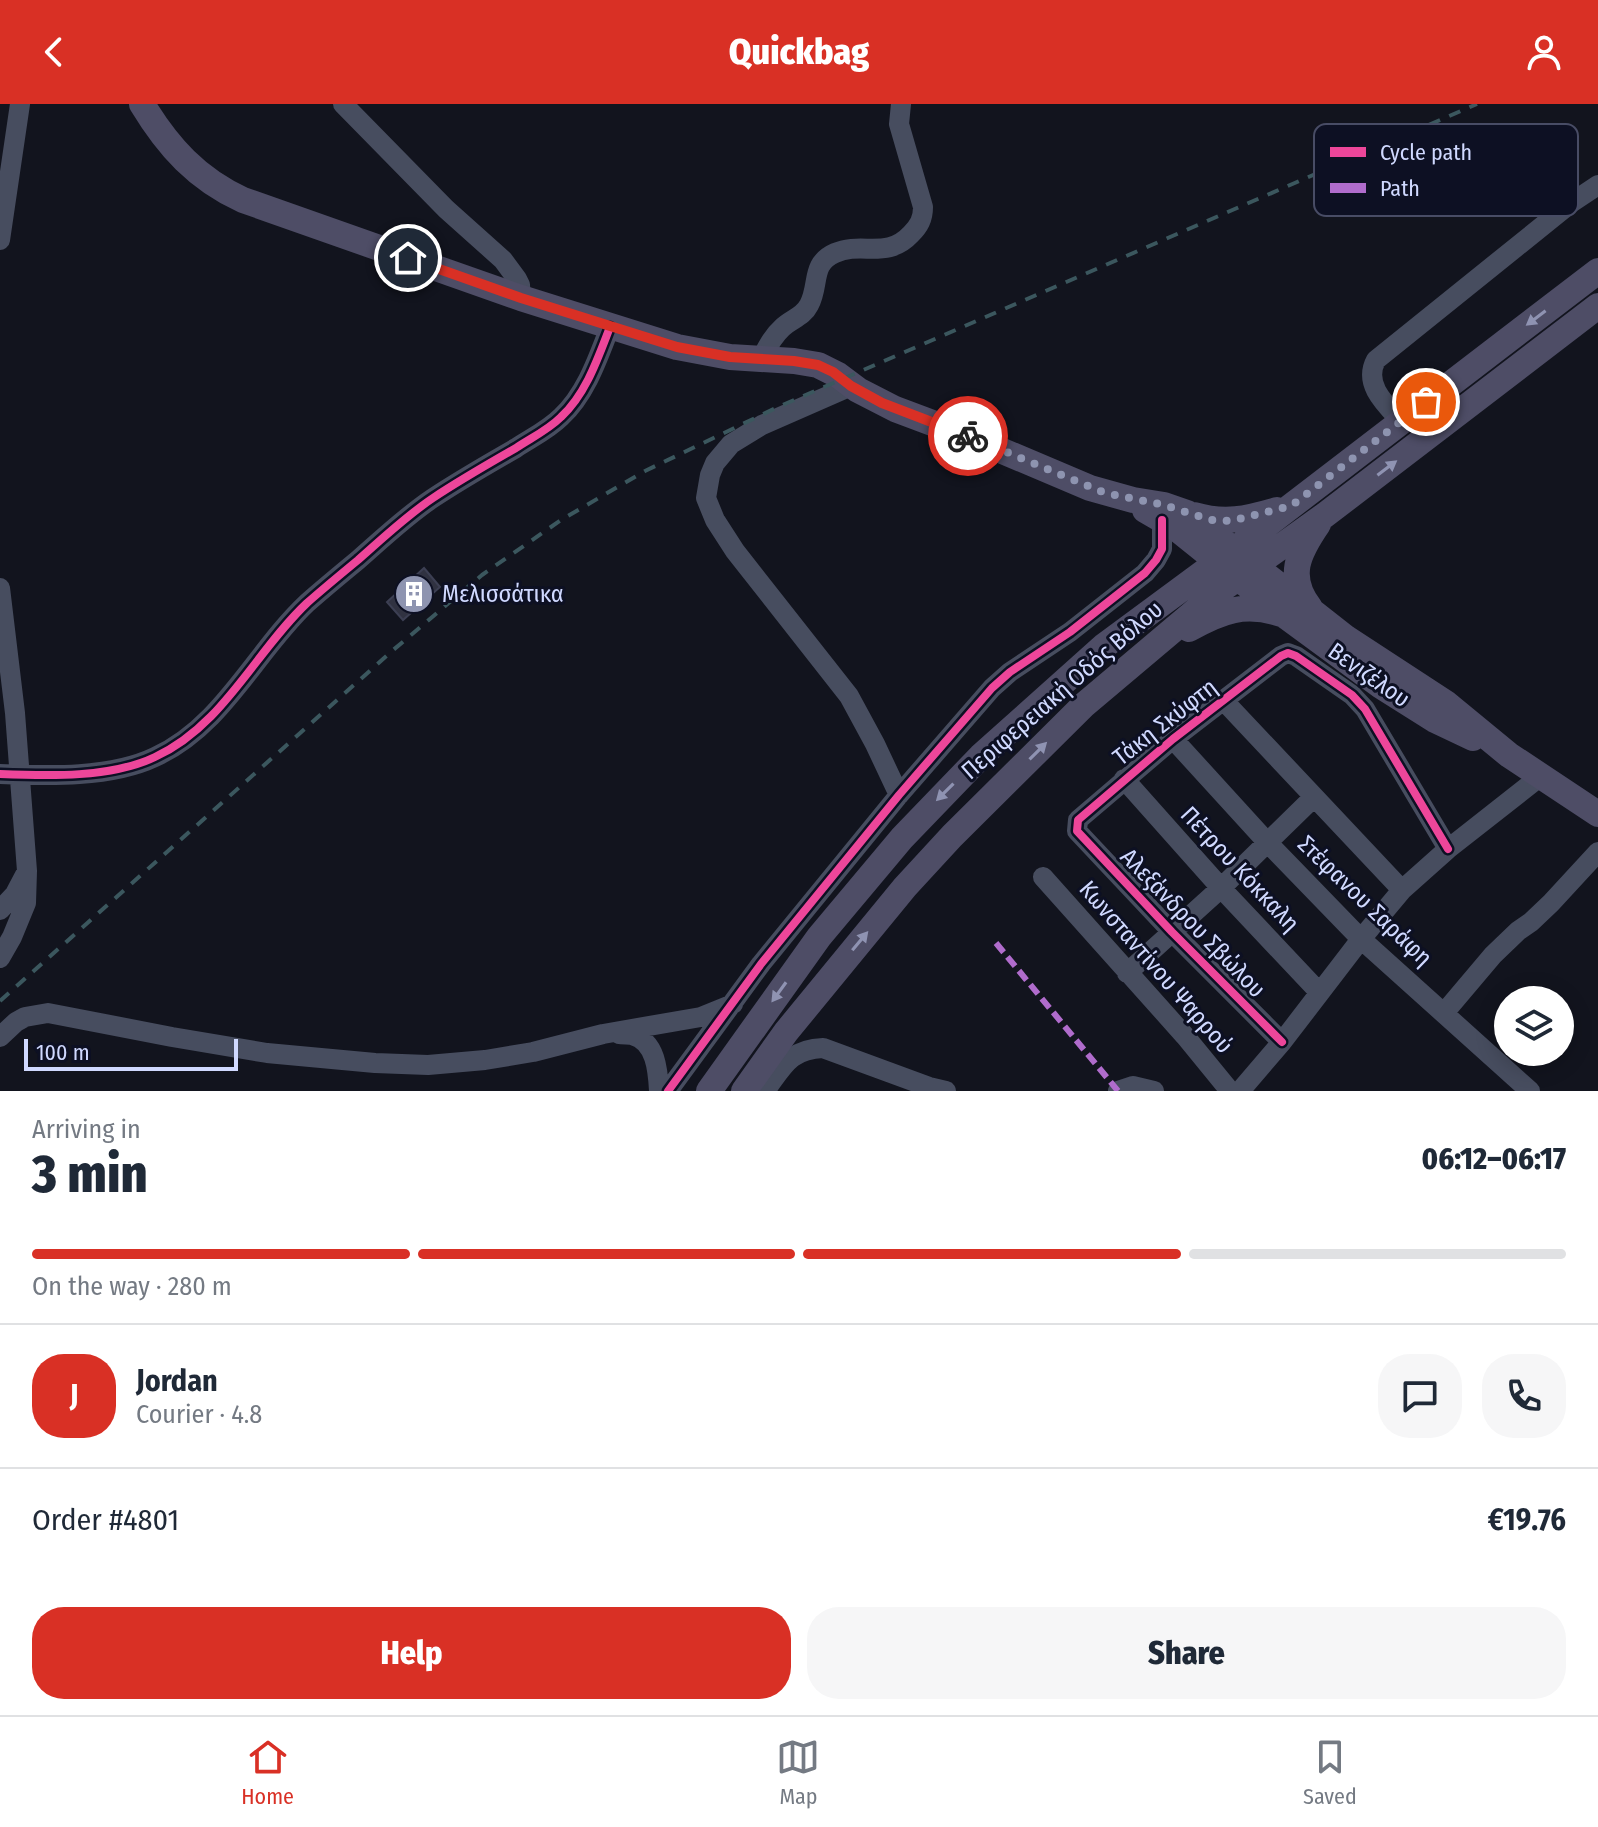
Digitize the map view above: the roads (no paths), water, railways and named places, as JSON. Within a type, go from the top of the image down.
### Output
[{"type":"main road","name":"Βενιζέλου","points":[[142,104],[190,167],[225,192],[256,205],[521,298],[697,352],[818,365],[903,413],[967,436],[1090,488],[1133,500],[1147,512],[1175,520],[1300,614],[1358,646],[1447,704],[1509,755],[1598,814]]},
{"type":"main road","name":"Περιφερειακή Οδός Βόλου","points":[[709,1091],[819,937],[877,866],[981,756],[1104,646],[1598,271]]},
{"type":"main road","name":"Περιφερειακή Οδός Βόλου","points":[[744,1091],[786,1032],[905,887],[1084,705],[1218,592],[1325,515],[1598,306]]},
{"type":"main road","points":[[1164,600],[1177,580],[1183,563],[1183,544],[1175,520],[1231,521],[1291,506]]},
{"type":"main road","points":[[1144,653],[1204,621],[1235,609],[1300,614],[1302,598],[1296,571],[1303,548],[1325,515]]},
{"type":"street","points":[[0,240],[20,104]]},
{"type":"street","points":[[343,104],[446,209],[503,260],[520,285],[521,298]]},
{"type":"street","points":[[761,359],[775,335],[808,308],[822,262],[842,250],[887,249],[897,245],[915,230],[923,218],[923,207],[899,124],[901,104]]},
{"type":"street","points":[[1578,198],[1598,185]]},
{"type":"street","points":[[1401,421],[1374,388],[1371,372],[1376,360],[1555,216]]},
{"type":"street","points":[[10,774],[96,773],[135,766],[181,744],[211,718],[280,631],[307,603],[393,529],[431,499],[562,417],[588,380],[610,327]]},
{"type":"street","points":[[851,386],[762,425],[731,444],[715,463],[706,498],[715,520],[735,551],[849,696],[899,795]]},
{"type":"street","points":[[668,1091],[761,964],[899,795],[1002,678],[1070,632],[1145,573],[1156,560],[1175,520]]},
{"type":"street","points":[[0,588],[15,713],[10,774],[27,871],[26,903],[0,958]]},
{"type":"street","name":"Τάκη Σκύφτη","points":[[1077,831],[1078,820],[1124,779],[1288,653],[1352,695],[1365,709],[1448,849]]},
{"type":"street","points":[[1224,701],[1402,890]]},
{"type":"street","name":"Στέφανου Σαράφη","points":[[1173,739],[1361,939],[1530,1091]]},
{"type":"street","points":[[1240,1091],[1402,890],[1448,849],[1541,776]]},
{"type":"street","name":"Πέτρου Κόκκαλη","points":[[1124,779],[1319,992]]},
{"type":"street","points":[[1127,973],[1221,888],[1314,797]]},
{"type":"street","name":"Αλεξάνδρου Σβώλου","points":[[1077,831],[1282,1042]]},
{"type":"street","points":[[1444,1013],[1493,955],[1551,903],[1598,852]]},
{"type":"street","points":[[0,910],[15,894],[27,871]]},
{"type":"street","name":"Κωνσταντίνου Ψαρρού","points":[[1043,877],[1230,1091]]},
{"type":"street","points":[[0,1037],[25,1017],[48,1013],[267,1053],[428,1065],[533,1052],[603,1034],[701,1017],[734,1003]]},
{"type":"street","points":[[603,1034],[633,1035],[645,1042],[658,1069],[659,1091]]},
{"type":"street","points":[[765,1091],[792,1056],[805,1050],[823,1048],[946,1091]]},
{"type":"street","points":[[1118,1091],[1133,1086],[1154,1091]]},
{"type":"railway","points":[[1431,124],[1477,104]]},
{"type":"railway","points":[[0,1001],[392,651],[482,575],[561,520],[645,471],[778,407],[1314,175]]},
{"type":"place","name":"Μελισσάτικα","points":[[414,594]]}]
